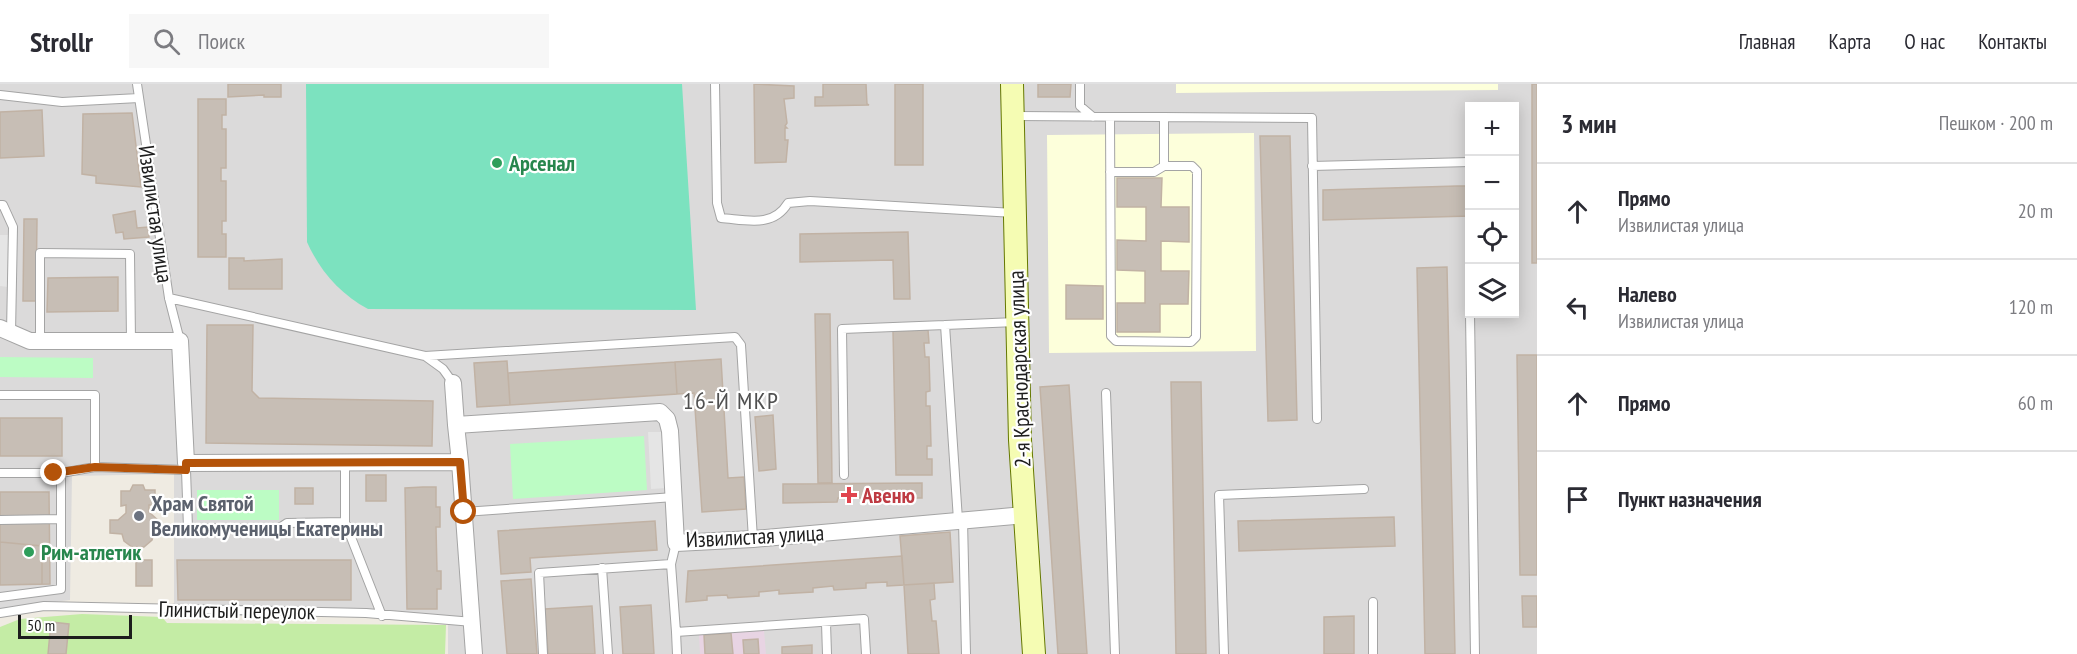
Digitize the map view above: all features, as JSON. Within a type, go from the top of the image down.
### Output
[{"type":"street","name":"2-я Краснодарская улица","points":[[1012,84],[1017,322],[1025,515],[1034,654]]},
{"type":"street","points":[[5,330],[30,341],[180,341]]},
{"type":"street","name":"Извилистая улица","points":[[180,341],[186,467]]},
{"type":"street","points":[[453,383],[474,622],[474,654]]},
{"type":"street","name":"Извилистая улица","points":[[456,425],[660,412],[667,419],[670,431],[675,543],[753,539],[1025,515]]},
{"type":"street","points":[[186,467],[345,462],[460,462]]},
{"type":"lane","name":"Извилистая улица","points":[[138,84],[169,298],[180,341]]},
{"type":"lane","points":[[715,84],[717,203],[721,218],[765,222],[782,213],[788,202],[810,201],[1014,213]]},
{"type":"lane","points":[[1080,84],[1080,106],[1093,117]]},
{"type":"lane","points":[[0,95],[62,102],[139,98]]},
{"type":"lane","points":[[1012,116],[1312,118],[1317,419]]},
{"type":"lane","points":[[1110,117],[1110,172],[1111,336],[1116,341],[1191,342],[1196,337],[1197,171],[1192,166],[1164,166],[1154,172],[1110,172]]},
{"type":"lane","points":[[1164,117],[1164,166]]},
{"type":"lane","points":[[1312,166],[1465,162]]},
{"type":"lane","points":[[0,205],[3,205],[13,227],[5,330]]},
{"type":"lane","points":[[40,341],[40,253],[130,254],[131,341]]},
{"type":"lane","points":[[169,298],[425,356],[735,337],[741,345],[753,539]]},
{"type":"lane","points":[[1470,318],[1475,654]]},
{"type":"lane","points":[[843,475],[842,329],[1017,322]]},
{"type":"lane","points":[[945,325],[960,520],[966,654]]},
{"type":"lane","points":[[425,356],[443,369],[453,383]]},
{"type":"lane","points":[[1106,393],[1115,654]]},
{"type":"lane","points":[[0,395],[95,395],[95,467]]},
{"type":"lane","points":[[345,462],[345,522],[382,616]]},
{"type":"lane","points":[[0,473],[61,473],[95,467],[186,467],[188,528],[278,529],[287,523],[345,522]]},
{"type":"lane","points":[[0,597],[61,589],[61,473]]},
{"type":"lane","points":[[1224,654],[1219,495],[1364,489]]},
{"type":"lane","points":[[464,512],[674,497]]},
{"type":"lane","points":[[0,520],[60,519]]},
{"type":"lane","points":[[675,543],[671,564],[677,654]]},
{"type":"lane","points":[[543,654],[539,573],[671,564]]},
{"type":"lane","points":[[602,568],[608,654]]},
{"type":"lane","points":[[1373,602],[1373,654]]},
{"type":"lane","name":"Глинистый переулок","points":[[0,613],[44,606],[366,613],[474,622]]},
{"type":"lane","points":[[676,632],[864,619],[866,654]]},
{"type":"lane","points":[[826,623],[827,654]]},
{"type":"shaded area","points":[[0,84],[1005,84],[1027,654],[448,654],[448,622],[382,616],[174,616],[174,474],[72,476],[70,600],[0,609]]},
{"type":"shaded area","points":[[1020,84],[1537,84],[1537,654],[1041,654],[1028,439]]},
{"type":"shaded area","points":[[1176,84],[1498,84],[1498,90],[1176,93]]},
{"type":"shaded area","points":[[1254,133],[1256,351],[1049,353],[1047,135]]},
{"type":"shaded area","points":[[0,235],[10,235],[8,287],[0,286]]},
{"type":"shaded area","points":[[648,432],[662,432],[666,488],[651,489]]},
{"type":"shaded area","points":[[764,630],[766,654],[700,654],[699,635]]},
{"type":"green space","name":"Арсенал","points":[[306,84],[682,84],[696,310],[368,309],[348,296],[332,281],[318,263],[307,242]]},
{"type":"green space","points":[[0,357],[93,358],[93,378],[0,377]]},
{"type":"green space","points":[[644,436],[647,490],[513,499],[510,444]]},
{"type":"green space","points":[[197,490],[279,490],[279,520],[197,520]]},
{"type":"green space","points":[[82,614],[162,617],[167,623],[446,625],[445,654],[0,654],[0,627],[20,619]]},
{"type":"building","points":[[228,84],[281,84],[281,97],[264,97],[264,95],[228,97]]},
{"type":"building","points":[[754,84],[794,86],[794,98],[784,99],[787,123],[785,140],[788,140],[786,162],[755,163]]},
{"type":"building","points":[[823,84],[866,84],[867,104],[869,105],[815,106],[815,97],[823,97]]},
{"type":"building","points":[[895,84],[923,84],[923,165],[895,165]]},
{"type":"building","points":[[1038,84],[1071,84],[1070,97],[1038,97]]},
{"type":"building","points":[[1532,84],[1537,84],[1537,263],[1532,263]]},
{"type":"building","points":[[198,99],[226,99],[226,115],[222,115],[222,129],[226,129],[226,168],[221,168],[221,181],[226,181],[226,221],[222,221],[222,234],[226,234],[226,257],[198,257]]},
{"type":"building","points":[[42,110],[44,156],[0,158],[0,112]]},
{"type":"building","points":[[132,113],[141,187],[96,183],[96,176],[82,174],[83,114]]},
{"type":"building","points":[[1260,136],[1290,136],[1297,420],[1268,421]]},
{"type":"building","points":[[1117,178],[1162,178],[1161,207],[1189,207],[1189,242],[1161,241],[1161,271],[1189,271],[1188,304],[1160,304],[1160,332],[1117,332],[1117,303],[1145,303],[1145,271],[1117,270],[1117,240],[1146,241],[1146,207],[1117,207]]},
{"type":"building","points":[[1465,186],[1465,216],[1323,220],[1323,190]]},
{"type":"building","points":[[135,211],[137,228],[148,227],[149,237],[124,239],[123,232],[116,233],[113,215]]},
{"type":"building","points":[[24,219],[37,219],[36,301],[23,301]]},
{"type":"building","points":[[908,232],[910,299],[894,299],[893,260],[800,262],[800,234]]},
{"type":"building","points":[[229,258],[244,258],[244,261],[282,259],[282,289],[229,289]]},
{"type":"building","points":[[1447,267],[1455,654],[1425,654],[1417,268]]},
{"type":"building","points":[[118,277],[118,311],[47,312],[48,278]]},
{"type":"building","points":[[1066,285],[1103,286],[1103,319],[1066,319]]},
{"type":"building","points":[[815,314],[830,314],[832,483],[818,483]]},
{"type":"building","points":[[207,325],[253,325],[252,391],[259,398],[433,401],[432,446],[206,443]]},
{"type":"building","points":[[928,330],[929,343],[924,343],[925,357],[929,357],[930,391],[926,392],[926,406],[930,406],[931,446],[927,446],[927,459],[932,459],[932,475],[896,475],[893,331]]},
{"type":"building","points":[[1517,355],[1537,355],[1537,575],[1520,575]]},
{"type":"building","points":[[721,359],[728,478],[744,477],[746,509],[702,512],[694,393],[677,394],[675,362]]},
{"type":"building","points":[[507,361],[510,405],[477,407],[474,363]]},
{"type":"building","points":[[675,362],[677,394],[510,405],[508,373]]},
{"type":"building","points":[[1171,382],[1201,382],[1206,654],[1176,654]]},
{"type":"building","points":[[1069,385],[1087,654],[1058,654],[1040,387]]},
{"type":"building","points":[[773,415],[776,469],[759,471],[755,417]]},
{"type":"building","points":[[0,418],[62,418],[62,456],[0,456]]},
{"type":"building","points":[[366,475],[386,475],[386,501],[366,501]]},
{"type":"building","points":[[922,483],[922,498],[838,498],[837,502],[783,503],[783,484]]},
{"type":"building","name":"Храм Святой Великомученицы Екатерины","points":[[133,485],[143,485],[145,490],[155,490],[155,505],[149,505],[149,512],[160,522],[160,531],[154,533],[152,540],[144,547],[132,547],[124,541],[122,534],[110,533],[110,520],[118,520],[126,513],[126,505],[121,506],[121,491],[130,491]]},
{"type":"building","points":[[436,487],[436,507],[440,507],[440,527],[436,527],[437,571],[441,571],[441,589],[437,589],[437,609],[407,609],[405,488]]},
{"type":"building","points":[[295,488],[313,488],[313,504],[295,504]]},
{"type":"building","points":[[0,492],[49,492],[50,584],[0,585]]},
{"type":"building","points":[[1394,517],[1395,546],[1239,551],[1238,521]]},
{"type":"building","points":[[655,521],[657,550],[530,558],[531,572],[501,574],[498,531]]},
{"type":"building","points":[[950,532],[953,582],[904,585],[900,536]]},
{"type":"building","points":[[0,542],[42,546],[42,584],[0,585]]},
{"type":"building","points":[[902,556],[904,585],[887,586],[887,582],[866,583],[866,588],[834,590],[833,586],[813,588],[813,592],[779,594],[779,590],[759,592],[759,596],[728,598],[727,595],[707,596],[707,600],[686,602],[688,571]]},
{"type":"building","points":[[136,560],[152,560],[152,586],[136,586]]},
{"type":"building","points":[[177,560],[351,560],[351,600],[178,600]]},
{"type":"building","points":[[531,579],[537,654],[507,654],[501,581]]},
{"type":"building","points":[[934,583],[935,599],[930,600],[932,621],[936,621],[939,654],[908,654],[904,585]]},
{"type":"building","points":[[1522,596],[1537,596],[1537,627],[1523,627]]},
{"type":"building","points":[[651,605],[654,654],[623,654],[620,607]]},
{"type":"building","points":[[592,606],[595,654],[548,654],[545,609]]},
{"type":"building","points":[[1354,616],[1354,654],[1324,654],[1324,617]]},
{"type":"building","points":[[51,622],[69,624],[66,654],[48,654]]},
{"type":"building","points":[[731,633],[733,654],[705,654],[704,635]]},
{"type":"building","points":[[758,639],[759,654],[744,654],[743,640]]},
{"type":"building","points":[[812,645],[812,654],[782,654],[782,647]]},
{"type":"place","name":"Арсенал","points":[[497,163]]},
{"type":"place","name":"Авеню","points":[[849,495]]},
{"type":"place","name":"Храм Святой Великомученицы Екатерины","points":[[139,516]]},
{"type":"place","name":"Рим-атлетик","points":[[29,552]]},
{"type":"district","name":"16-Й МКР","points":[[731,400]]},
{"type":"route","points":[[54,473],[95,467],[186,470],[186,463],[460,462],[464,512]]}]
